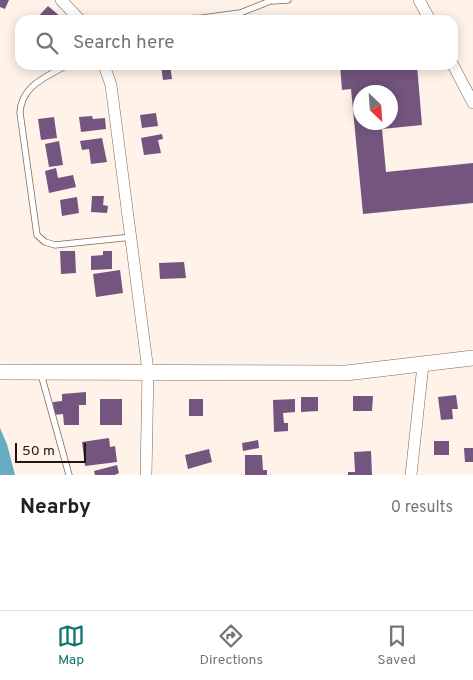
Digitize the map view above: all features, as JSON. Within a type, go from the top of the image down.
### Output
[{"type":"street","points":[[61,0],[75,15]]},
{"type":"street","points":[[419,0],[427,15]]},
{"type":"street","points":[[106,70],[111,85],[148,371],[146,475]]},
{"type":"street","points":[[456,70],[473,103]]},
{"type":"street","points":[[0,372],[346,373],[473,358]]},
{"type":"street","points":[[411,475],[423,365]]},
{"type":"lane","points":[[225,15],[240,13],[273,0],[288,0]]},
{"type":"lane","points":[[58,70],[38,81],[20,101],[20,113],[37,235],[45,242],[55,245],[132,237]]},
{"type":"lane","points":[[40,372],[70,475]]},
{"type":"water","points":[[0,428],[7,444],[15,475],[0,475]]},
{"type":"building","points":[[0,0],[9,0],[5,9],[0,7]]},
{"type":"building","points":[[48,6],[59,15],[40,15]]},
{"type":"building","points":[[162,70],[171,70],[172,79],[163,80]]},
{"type":"building","points":[[340,70],[417,70],[422,125],[398,127],[398,85],[353,85],[353,110],[351,89],[342,90]]},
{"type":"building","points":[[156,113],[158,126],[142,128],[140,115]]},
{"type":"building","points":[[92,116],[93,119],[105,118],[106,129],[81,132],[79,117]]},
{"type":"building","points":[[54,117],[57,138],[41,140],[38,119]]},
{"type":"building","points":[[355,130],[382,130],[386,172],[473,163],[473,203],[363,214]]},
{"type":"building","points":[[162,134],[163,139],[158,140],[161,153],[144,155],[141,138]]},
{"type":"building","points":[[102,138],[107,162],[91,164],[89,149],[82,150],[80,141]]},
{"type":"building","points":[[59,141],[63,165],[49,167],[45,144]]},
{"type":"building","points":[[56,168],[58,178],[73,175],[76,187],[49,193],[45,171]]},
{"type":"building","points":[[92,196],[104,196],[103,205],[108,206],[107,213],[91,212]]},
{"type":"building","points":[[77,197],[79,213],[62,216],[60,200]]},
{"type":"building","points":[[60,251],[75,251],[76,273],[61,274]]},
{"type":"building","points":[[103,251],[112,251],[112,269],[91,270],[91,256],[103,255]]},
{"type":"building","points":[[184,262],[186,278],[160,279],[159,263]]},
{"type":"building","points":[[120,270],[123,293],[96,297],[93,274]]},
{"type":"building","points":[[86,392],[86,405],[79,405],[79,425],[64,425],[63,414],[54,415],[53,402],[62,401],[62,394]]},
{"type":"building","points":[[456,395],[458,409],[452,409],[453,419],[441,420],[438,397]]},
{"type":"building","points":[[353,396],[373,396],[372,411],[353,411]]},
{"type":"building","points":[[301,397],[318,397],[318,411],[301,412]]},
{"type":"building","points":[[100,399],[122,399],[122,425],[100,425]]},
{"type":"building","points":[[189,399],[203,399],[203,416],[189,416]]},
{"type":"building","points":[[295,399],[295,412],[283,413],[284,423],[288,423],[288,431],[274,432],[273,400]]},
{"type":"building","points":[[109,438],[110,447],[115,446],[117,462],[85,466],[82,442]]},
{"type":"building","points":[[258,440],[259,448],[243,451],[242,443]]},
{"type":"building","points":[[434,441],[449,441],[449,455],[434,455]]},
{"type":"building","points":[[464,448],[473,448],[473,462],[465,462]]},
{"type":"building","points":[[209,449],[212,462],[188,469],[185,455]]},
{"type":"building","points":[[371,451],[372,475],[348,475],[348,472],[355,472],[354,452]]},
{"type":"building","points":[[245,455],[262,455],[263,470],[267,470],[267,475],[245,475]]},
{"type":"building","points":[[117,465],[119,473],[115,475],[95,475],[94,471]]}]
